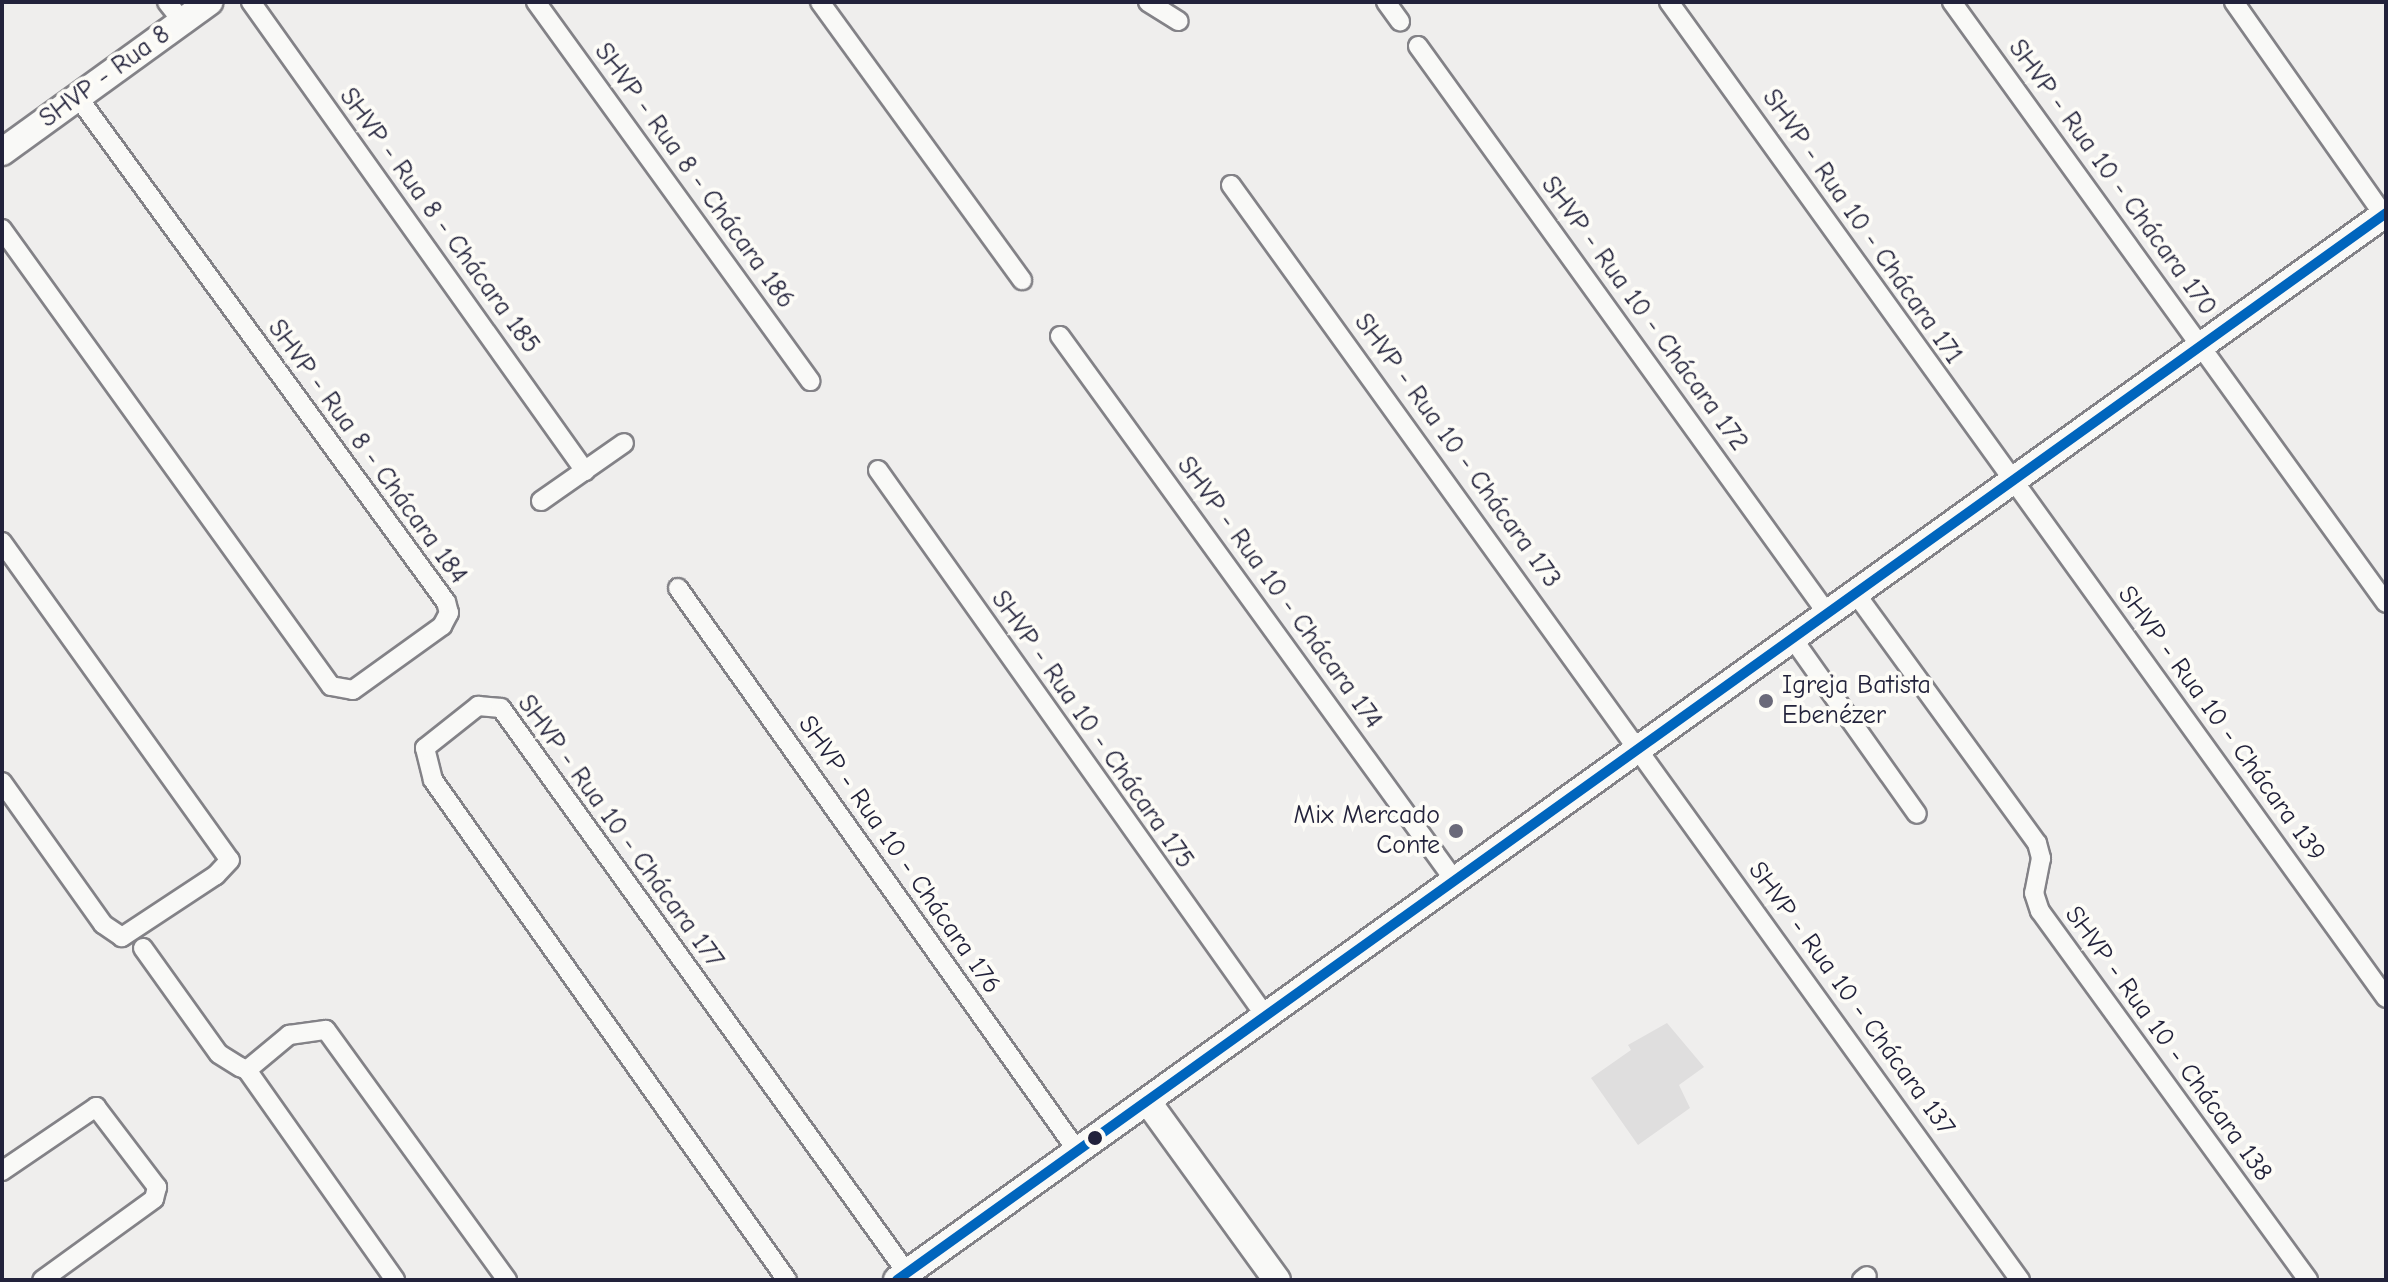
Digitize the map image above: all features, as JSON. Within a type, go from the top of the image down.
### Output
[{"type":"street","name":"SHVP - Rua 8","points":[[2,152],[77,96],[174,12],[209,2]]},
{"type":"street","name":"SHVP - Rua 8 - Chácara 185","points":[[251,2],[585,471]]},
{"type":"street","name":"SHVP - Rua 8 - Chácara 186","points":[[536,2],[810,381]]},
{"type":"street","points":[[820,2],[1022,280]]},
{"type":"street","points":[[1148,2],[1178,21]]},
{"type":"street","points":[[1386,2],[1400,21]]},
{"type":"street","name":"SHVP - Rua 10 - Chácara 171","points":[[1669,2],[2012,481]]},
{"type":"street","name":"SHVP - Rua 10 - Chácara 170","points":[[1952,2],[2386,603]]},
{"type":"street","points":[[902,1276],[2385,215],[2234,2]]},
{"type":"street","name":"SHVP - Rua 10 - Chácara 172","points":[[1418,46],[1827,613]]},
{"type":"street","name":"SHVP - Rua 8 - Chácara 184","points":[[2,229],[331,686],[353,690],[442,626],[449,613],[446,602],[77,96]]},
{"type":"street","name":"SHVP - Rua 10 - Chácara 173","points":[[1231,185],[1640,748]]},
{"type":"street","name":"SHVP - Rua 10 - Chácara 174","points":[[1060,336],[1455,881]]},
{"type":"street","points":[[541,501],[624,443]]},
{"type":"street","name":"SHVP - Rua 10 - Chácara 175","points":[[878,470],[1266,1017]]},
{"type":"street","name":"SHVP - Rua 10 - Chácara 139","points":[[2012,481],[2386,998]]},
{"type":"street","points":[[2,542],[230,860],[216,875],[122,937],[103,924],[2,782]]},
{"type":"street","name":"SHVP - Rua 10 - Chácara 176","points":[[678,588],[1078,1152]]},
{"type":"street","name":"SHVP - Rua 10 - Chácara 138","points":[[1856,594],[2037,843],[2041,858],[2034,893],[2040,911],[2308,1280]]},
{"type":"street","points":[[1793,639],[1917,814]]},
{"type":"street","name":"SHVP - Rua 10 - Chácara 177","points":[[787,1280],[433,780],[425,748],[478,706],[501,708],[902,1276]]},
{"type":"street","name":"SHVP - Rua 10 - Chácara 137","points":[[1640,748],[2020,1280]]},
{"type":"street","points":[[143,948],[219,1054],[247,1070],[395,1280]]},
{"type":"street","points":[[247,1070],[289,1035],[326,1030],[507,1280]]},
{"type":"street","points":[[1148,1102],[1276,1280]]},
{"type":"street","points":[[2,1171],[96,1107],[151,1176],[157,1194],[42,1280]]},
{"type":"shaded area","points":[[1667,1023],[1704,1067],[1679,1085],[1690,1108],[1638,1145],[1591,1078],[1631,1050],[1628,1045]]},
{"type":"transit line","points":[[897,1280],[2386,213]]},
{"type":"place","name":"Igreja Batista Ebenézer","points":[[1766,701]]},
{"type":"place","name":"Mix Mercado Conte","points":[[1456,831]]}]
